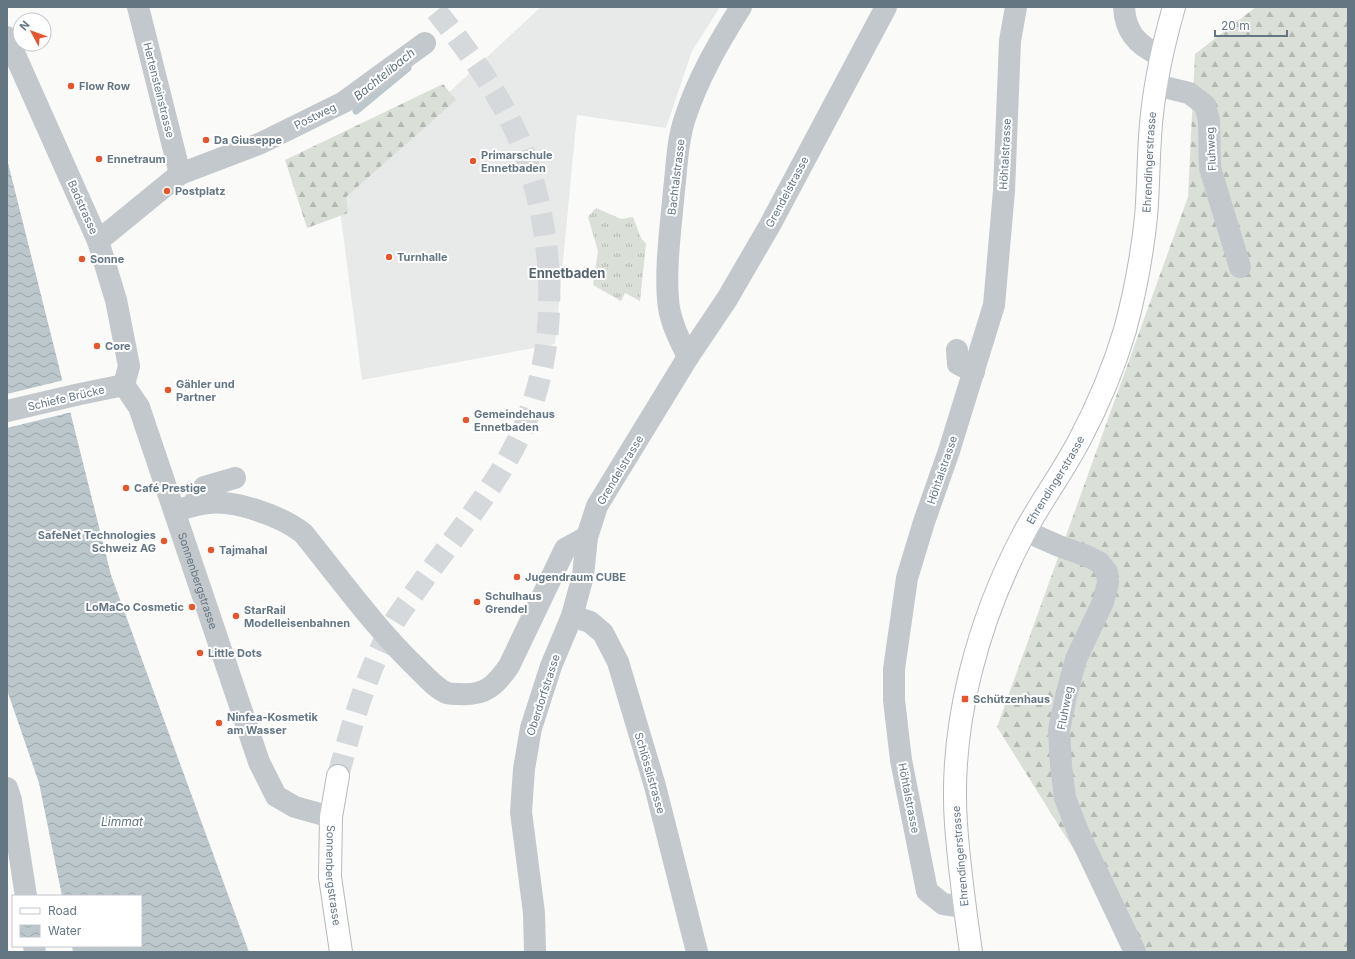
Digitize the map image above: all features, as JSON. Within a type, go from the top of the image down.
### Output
[{"type":"main road","name":"Ehrendingerstrasse","points":[[971,952],[964,907],[956,822],[956,770],[965,699],[976,654],[992,604],[1006,569],[1025,531],[1079,441],[1104,386],[1125,330],[1139,266],[1145,223],[1149,152],[1160,55],[1174,7]]},
{"type":"main road","points":[[331,817],[338,776]]},
{"type":"main road","name":"Sonnenbergstrasse","points":[[331,817],[330,877],[341,952]]},
{"type":"street","name":"Hertensteinstrasse","points":[[138,7],[180,174]]},
{"type":"street","name":"Bachtalstrasse","points":[[688,357],[678,336],[670,309],[668,281],[671,219],[679,147],[684,119],[694,94],[710,58],[741,7]]},
{"type":"street","name":"Grendelstrasse","points":[[587,537],[597,506],[688,357],[727,299],[766,232],[886,7]]},
{"type":"street","name":"Höhtalstrasse","points":[[964,907],[943,904],[928,891],[901,760],[894,700],[894,669],[907,578],[974,372],[994,305],[1004,191],[1010,41],[1016,7]]},
{"type":"street","points":[[1124,7],[1129,31],[1146,49],[1160,55]]},
{"type":"street","name":"Badstrasse","points":[[7,37],[98,241],[116,300],[129,366],[124,385]]},
{"type":"street","name":"Postweg","points":[[98,241],[180,174],[261,143],[344,102],[425,43]]},
{"type":"street","name":"Fluhweg","points":[[1156,85],[1189,93],[1205,106],[1209,121],[1210,168],[1240,267]]},
{"type":"street","points":[[957,350],[958,364],[974,372]]},
{"type":"street","name":"Schiefe Brücke","points":[[7,411],[124,385]]},
{"type":"street","name":"Sonnenbergstrasse","points":[[124,385],[139,407],[183,508],[258,762],[276,796],[295,807],[331,817]]},
{"type":"street","points":[[183,508],[204,487],[235,478]]},
{"type":"street","points":[[183,508],[208,503],[238,506],[264,513],[297,528],[304,533],[388,639],[431,682],[448,693],[467,694],[485,691],[497,682],[509,666],[566,549],[587,537]]},
{"type":"street","name":"Fluhweg","points":[[1025,531],[1099,562],[1107,572],[1108,584],[1103,602],[1076,659],[1066,696],[1059,730],[1061,765],[1065,798],[1079,834],[1135,952]]},
{"type":"street","name":"Oberdorfstrasse","points":[[535,952],[534,913],[521,812],[524,769],[531,728],[551,666],[572,616],[583,576],[587,537]]},
{"type":"street","name":"Schlösslistrasse","points":[[572,616],[590,622],[603,633],[618,662],[655,786],[697,952]]},
{"type":"street","points":[[7,788],[11,800],[26,895]]},
{"type":"shaded area","name":"Primarschule Ennetbaden","points":[[541,7],[720,7],[692,51],[666,128],[577,115],[555,344],[362,380],[338,195]]},
{"type":"green space","points":[[1256,7],[1348,7],[1348,952],[1138,952],[997,727],[1188,197],[1195,54]]},
{"type":"green space","points":[[443,84],[456,100],[346,197],[348,213],[307,228],[285,160]]},
{"type":"green space","points":[[596,208],[621,219],[633,217],[641,238],[646,244],[640,301],[625,293],[621,301],[593,285],[598,251],[588,217]]},
{"type":"water","name":"Limmat","points":[[7,159],[111,575],[249,952],[73,952],[72,947],[142,947],[142,895],[62,895],[39,783],[7,690]]},
{"type":"pier","points":[[64,380],[72,412],[7,428],[7,394]]},
{"type":"waterway","name":"Bachtelibach","points":[[356,111],[408,68]]},
{"type":"tunnel","points":[[338,776],[361,698],[375,660],[393,624],[486,494],[506,462],[523,430],[535,396],[543,361],[548,326],[549,290],[547,254],[542,219],[534,184],[522,146],[504,108],[486,78],[466,49],[433,7]]},
{"type":"place","name":"Flow Row","points":[[71,86]]},
{"type":"place","name":"Da Giuseppe","points":[[206,140]]},
{"type":"place","name":"Ennetraum","points":[[99,159]]},
{"type":"place","name":"Primarschule Ennetbaden","points":[[473,161]]},
{"type":"place","name":"Postplatz","points":[[167,191]]},
{"type":"place","name":"Turnhalle","points":[[389,257]]},
{"type":"place","name":"Sonne","points":[[82,259]]},
{"type":"place","name":"Core","points":[[97,346]]},
{"type":"place","name":"Gähler und Partner","points":[[168,390]]},
{"type":"place","name":"Gemeindehaus Ennetbaden","points":[[466,420]]},
{"type":"place","name":"Café Prestige","points":[[126,488]]},
{"type":"place","name":"SafeNet Technologies Schweiz AG","points":[[164,541]]},
{"type":"place","name":"Tajmahal","points":[[211,550]]},
{"type":"place","name":"Jugendraum CUBE","points":[[517,577]]},
{"type":"place","name":"Schulhaus Grendel","points":[[477,602]]},
{"type":"place","name":"LoMaCo Cosmetic","points":[[192,607]]},
{"type":"place","name":"StarRail Modelleisenbahnen","points":[[236,616]]},
{"type":"place","name":"Little Dots","points":[[200,653]]},
{"type":"place","name":"Schützenhaus","points":[[965,699]]},
{"type":"place","name":"Ninfea-Kosmetik am Wasser","points":[[219,723]]},
{"type":"district","name":"Ennetbaden","points":[[567,273]]}]
